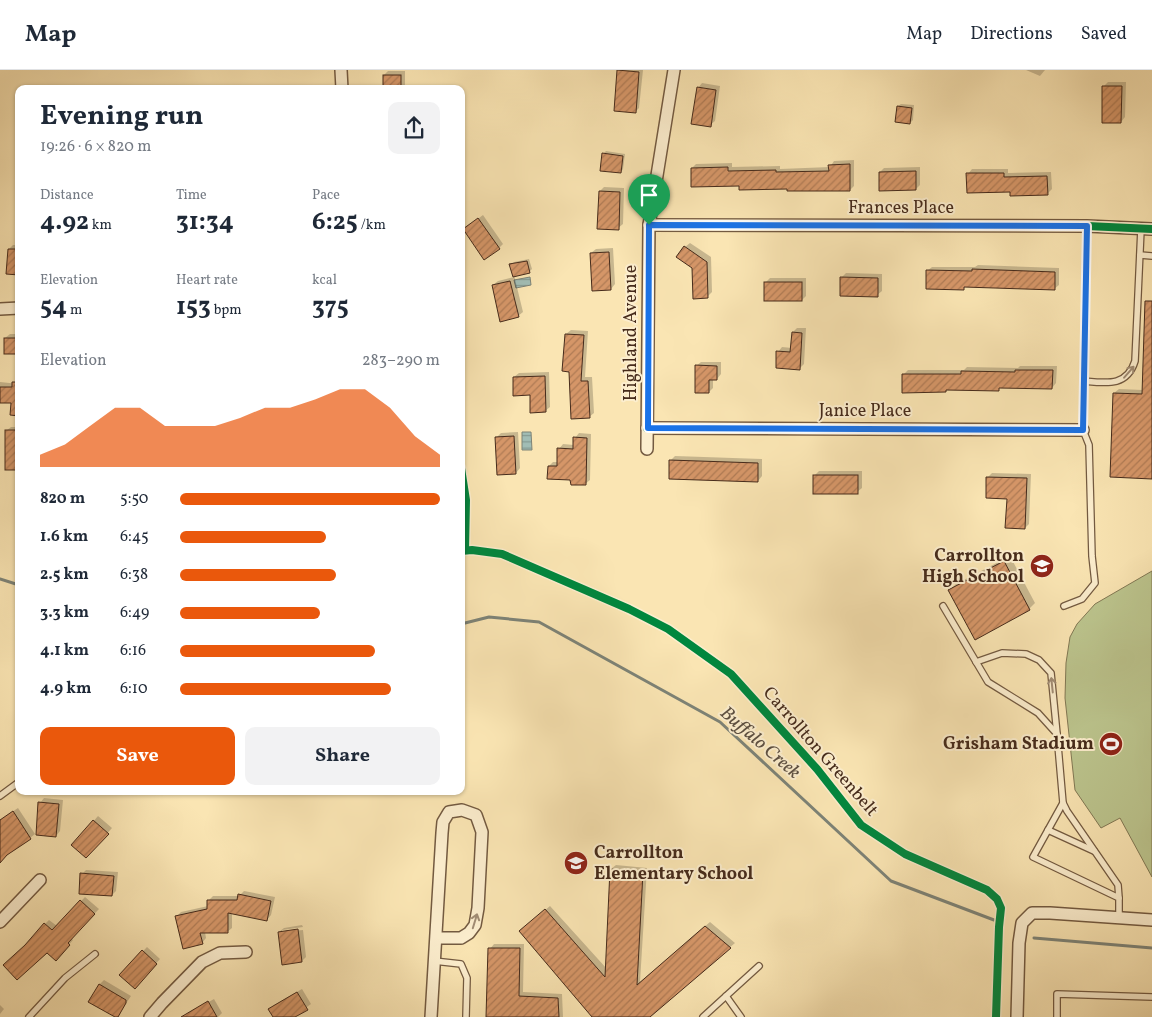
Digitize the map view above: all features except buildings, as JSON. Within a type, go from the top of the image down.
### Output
[{"type":"street","points":[[341,70],[342,85]]},
{"type":"street","name":"Highland Avenue","points":[[647,449],[649,225],[674,70]]},
{"type":"street","name":"Frances Place","points":[[649,225],[1087,226],[1147,229]]},
{"type":"street","points":[[0,309],[15,308]]},
{"type":"street","name":"Janice Place","points":[[648,428],[1083,430]]},
{"type":"street","points":[[431,1017],[443,822],[449,812],[462,810],[476,815],[482,832],[478,908],[475,925],[469,933],[461,938],[436,938]]},
{"type":"street","points":[[0,922],[40,880]]},
{"type":"street","points":[[1017,1017],[1019,943],[1022,923],[1032,913],[1152,920]]},
{"type":"street","points":[[150,1017],[202,962],[220,953],[246,952]]},
{"type":"lane","points":[[1064,606],[1082,599],[1095,583],[1092,556],[1089,445],[1083,430],[1087,226]]},
{"type":"lane","points":[[1084,381],[1110,383],[1121,380],[1133,370],[1140,255],[1147,229]]},
{"type":"lane","points":[[1140,255],[1152,256]]},
{"type":"lane","points":[[943,606],[988,682],[1038,713],[1057,734]]},
{"type":"lane","points":[[976,662],[1002,653],[1026,654],[1039,660],[1050,673],[1063,803],[1118,885],[1120,898],[1119,918]]},
{"type":"lane","points":[[0,796],[15,785]]},
{"type":"lane","points":[[1063,803],[1033,857],[1120,898]]},
{"type":"lane","points":[[1048,830],[1096,852]]},
{"type":"lane","points":[[29,1017],[65,978],[95,954]]},
{"type":"lane","points":[[434,961],[461,964],[467,978],[466,1017]]},
{"type":"lane","points":[[703,1017],[759,966]]},
{"type":"lane","points":[[1057,1017],[1057,994],[1152,997]]},
{"type":"lane","points":[[726,996],[741,1017]]},
{"type":"green space","name":"Grisham Stadium","points":[[1152,571],[1152,877],[1120,818],[1101,828],[1075,790],[1065,698],[1066,663],[1070,637],[1077,624],[1095,604]]},
{"type":"water","points":[[530,277],[531,285],[516,288],[514,280]]},
{"type":"water","points":[[522,432],[531,432],[532,450],[522,450]]},
{"type":"waterway","name":"Buffalo Creek","points":[[0,579],[15,584]]},
{"type":"waterway","name":"Buffalo Creek","points":[[465,623],[489,617],[539,622],[720,722],[891,881],[994,920]]},
{"type":"waterway","name":"Buffalo Creek","points":[[1034,938],[1152,948]]},
{"type":"cycle path","points":[[649,225],[1087,226],[1152,229]]},
{"type":"cycle path","points":[[647,428],[1083,430]]},
{"type":"cycle path","points":[[465,494],[465,550]]},
{"type":"cycle path","name":"Carrollton Greenbelt","points":[[465,551],[502,554],[629,609],[668,629],[731,674],[817,769],[861,825],[905,854],[987,890],[997,899],[1001,908],[996,1017]]},
{"type":"place","name":"Carrollton High School","points":[[1042,566]]},
{"type":"place","name":"Grisham Stadium","points":[[1111,744]]},
{"type":"place","name":"Carrollton Elementary School","points":[[576,863]]},
{"type":"route","points":[[649,225],[1087,226],[1083,430],[648,428],[649,225]]}]
